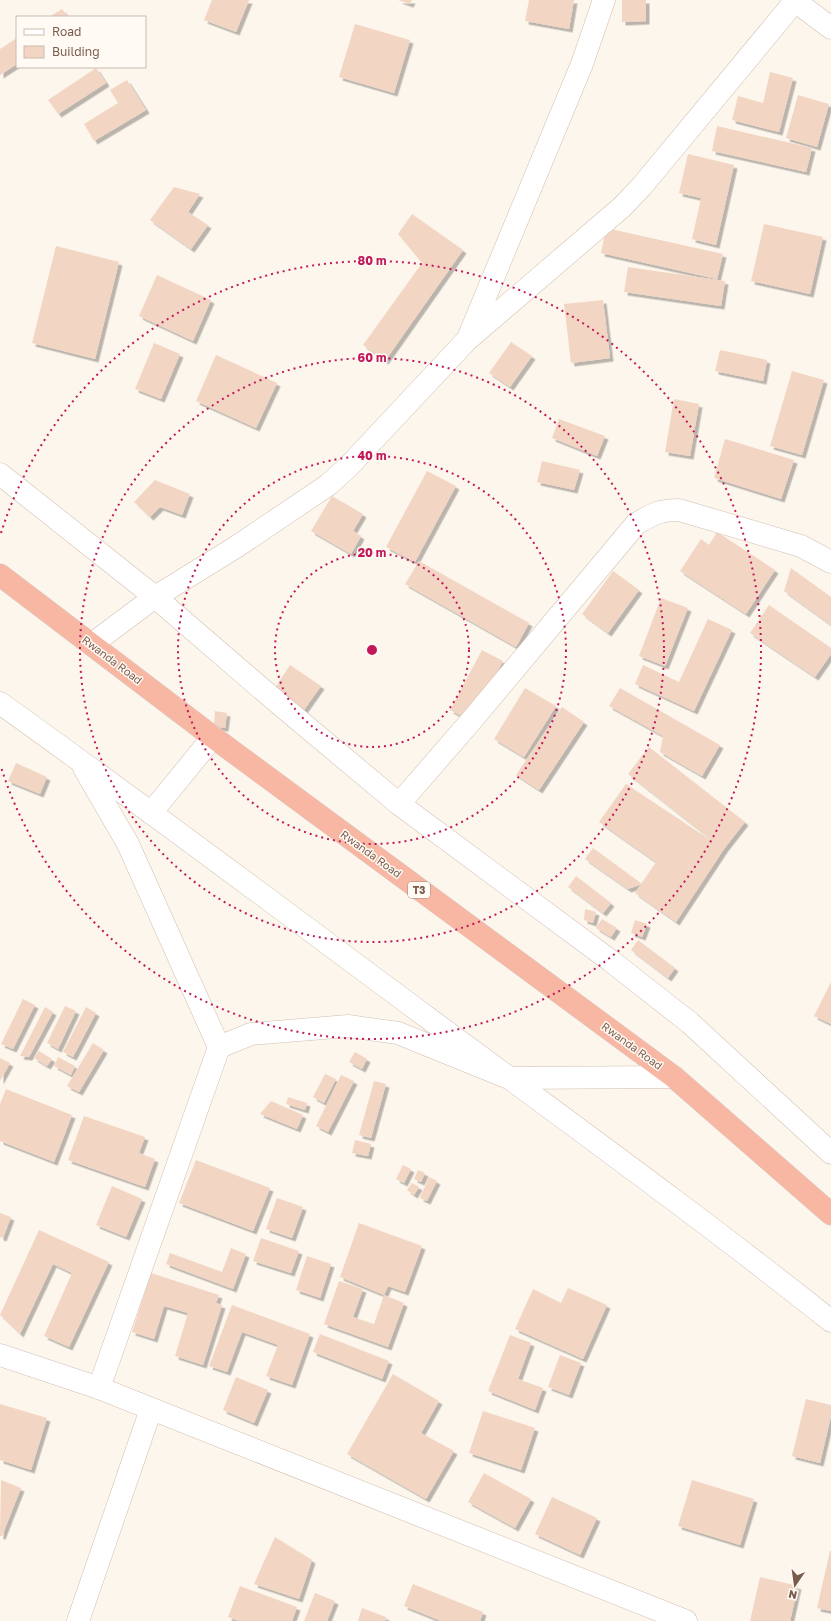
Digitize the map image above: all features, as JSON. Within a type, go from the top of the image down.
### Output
[{"type":"highway","name":"Rwanda Road","points":[[0,575],[213,737],[674,1077],[831,1214]]},
{"type":"street","points":[[467,340],[582,64],[604,0]]},
{"type":"street","points":[[92,644],[155,597],[236,547],[328,485],[349,466],[467,340],[622,208],[642,186],[796,0],[831,28]]},
{"type":"street","points":[[0,474],[155,597],[399,804],[611,961],[690,1023],[831,1153]]},
{"type":"street","points":[[399,804],[471,721],[636,524],[649,516],[664,510],[679,510],[801,546],[831,562]]},
{"type":"street","points":[[0,703],[80,760],[509,1078],[759,1264],[831,1321]]},
{"type":"street","points":[[151,813],[213,737]]},
{"type":"street","points":[[80,760],[128,844],[219,1047],[99,1388]]},
{"type":"street","points":[[219,1047],[250,1034],[348,1026],[398,1033],[509,1078],[674,1077]]},
{"type":"street","points":[[0,1355],[99,1388],[686,1621]]},
{"type":"street","points":[[78,1621],[151,1409]]},
{"type":"building","points":[[212,0],[249,0],[236,32],[204,20]]},
{"type":"building","points":[[398,0],[412,0],[410,4]]},
{"type":"building","points":[[529,0],[574,0],[569,29],[525,21]]},
{"type":"building","points":[[622,0],[646,0],[646,21],[622,22]]},
{"type":"building","points":[[62,9],[67,16],[51,16]]},
{"type":"building","points":[[355,24],[410,40],[394,93],[339,77]]},
{"type":"building","points":[[16,39],[16,65],[0,75],[0,49]]},
{"type":"building","points":[[96,68],[106,83],[58,114],[48,100]]},
{"type":"building","points":[[770,72],[793,78],[779,132],[732,120],[738,96],[763,103]]},
{"type":"building","points":[[127,80],[146,110],[94,141],[84,124],[118,103],[110,90]]},
{"type":"building","points":[[798,95],[829,104],[817,147],[786,138]]},
{"type":"building","points":[[717,126],[812,148],[806,172],[712,151]]},
{"type":"building","points":[[688,154],[734,165],[716,245],[692,239],[701,198],[679,193]]},
{"type":"building","points":[[174,187],[200,194],[188,212],[208,225],[191,249],[150,220]]},
{"type":"building","points":[[412,214],[463,250],[385,361],[363,345],[422,263],[398,234]]},
{"type":"building","points":[[764,224],[823,237],[810,294],[751,281]]},
{"type":"building","points":[[606,228],[723,254],[717,279],[601,253]]},
{"type":"building","points":[[56,246],[119,262],[95,359],[32,343]]},
{"type":"building","points":[[628,267],[725,281],[721,306],[624,292]]},
{"type":"building","points":[[157,275],[211,300],[193,341],[139,316]]},
{"type":"building","points":[[603,300],[610,358],[571,363],[564,304]]},
{"type":"building","points":[[511,342],[532,356],[510,387],[489,373]]},
{"type":"building","points":[[154,343],[180,354],[161,399],[135,389]]},
{"type":"building","points":[[720,350],[767,360],[763,381],[715,371]]},
{"type":"building","points":[[216,355],[277,383],[256,428],[196,401]]},
{"type":"building","points":[[792,371],[824,380],[802,455],[770,446]]},
{"type":"building","points":[[674,399],[699,404],[690,456],[665,452]]},
{"type":"building","points":[[559,419],[605,436],[597,456],[552,438]]},
{"type":"building","points":[[725,439],[794,460],[781,499],[714,478]]},
{"type":"building","points":[[542,461],[580,470],[574,490],[537,482]]},
{"type":"building","points":[[427,471],[456,486],[415,562],[386,547]]},
{"type":"building","points":[[155,480],[190,494],[182,515],[160,507],[150,517],[134,502]]},
{"type":"building","points":[[332,496],[363,514],[353,531],[361,536],[351,554],[311,531]]},
{"type":"building","points":[[717,532],[775,570],[746,614],[680,571],[701,539],[709,545]]},
{"type":"building","points":[[419,561],[529,623],[516,647],[405,584]]},
{"type":"building","points":[[791,568],[831,597],[831,625],[784,591]]},
{"type":"building","points":[[613,571],[639,590],[608,633],[582,614]]},
{"type":"building","points":[[661,598],[688,608],[665,666],[639,656]]},
{"type":"building","points":[[769,605],[831,648],[831,654],[815,677],[750,633]]},
{"type":"building","points":[[708,619],[732,630],[694,711],[635,684],[643,665],[679,682]]},
{"type":"building","points":[[482,650],[503,661],[471,721],[450,710]]},
{"type":"building","points":[[290,665],[321,686],[299,717],[269,697]]},
{"type":"building","points":[[525,688],[556,706],[524,757],[494,739]]},
{"type":"building","points":[[620,688],[720,745],[702,776],[660,752],[663,736],[609,706]]},
{"type":"building","points":[[562,707],[584,722],[539,790],[516,775]]},
{"type":"building","points":[[215,711],[227,713],[225,728],[214,727]]},
{"type":"building","points":[[649,747],[745,822],[724,849],[676,922],[635,893],[656,862],[599,822],[626,784],[721,847],[628,774]]},
{"type":"building","points":[[16,763],[47,777],[40,794],[8,781]]},
{"type":"building","points":[[593,848],[642,884],[628,889],[585,859]]},
{"type":"building","points":[[576,876],[611,903],[603,913],[568,887]]},
{"type":"building","points":[[585,909],[596,912],[593,923],[584,920]]},
{"type":"building","points":[[602,919],[617,928],[611,937],[596,928]]},
{"type":"building","points":[[635,920],[647,924],[642,937],[631,933]]},
{"type":"building","points":[[638,940],[675,968],[668,978],[631,950]]},
{"type":"building","points":[[831,982],[831,1024],[814,1016]]},
{"type":"building","points":[[23,999],[35,1005],[13,1049],[1,1044]]},
{"type":"building","points":[[65,1006],[76,1011],[58,1049],[47,1043]]},
{"type":"building","points":[[45,1007],[53,1012],[29,1057],[20,1056]]},
{"type":"building","points":[[86,1007],[96,1013],[73,1057],[63,1052]]},
{"type":"building","points":[[93,1043],[104,1050],[79,1092],[67,1086]]},
{"type":"building","points":[[39,1051],[52,1059],[47,1066],[34,1058]]},
{"type":"building","points":[[355,1052],[367,1059],[362,1069],[349,1062]]},
{"type":"building","points":[[58,1057],[75,1066],[71,1075],[54,1066]]},
{"type":"building","points":[[0,1058],[10,1063],[0,1081]]},
{"type":"building","points":[[325,1074],[336,1079],[324,1103],[313,1097]]},
{"type":"building","points":[[341,1075],[354,1081],[328,1132],[316,1126]]},
{"type":"building","points":[[374,1081],[386,1084],[371,1138],[359,1135]]},
{"type":"building","points":[[6,1089],[72,1115],[54,1162],[0,1141],[0,1104]]},
{"type":"building","points":[[288,1097],[307,1103],[305,1110],[286,1104]]},
{"type":"building","points":[[271,1101],[303,1115],[297,1129],[260,1114]]},
{"type":"building","points":[[84,1116],[145,1137],[139,1153],[155,1159],[145,1187],[68,1160]]},
{"type":"building","points":[[355,1140],[371,1144],[368,1156],[352,1153]]},
{"type":"building","points":[[196,1160],[270,1188],[253,1231],[179,1203]]},
{"type":"building","points":[[403,1165],[411,1169],[404,1183],[396,1179]]},
{"type":"building","points":[[418,1170],[425,1173],[421,1182],[414,1179]]},
{"type":"building","points":[[429,1177],[437,1181],[427,1201],[420,1198]]},
{"type":"building","points":[[412,1183],[419,1187],[414,1195],[407,1190]]},
{"type":"building","points":[[112,1186],[142,1199],[126,1237],[96,1225]]},
{"type":"building","points":[[277,1198],[303,1207],[292,1238],[266,1229]]},
{"type":"building","points":[[0,1213],[11,1217],[3,1238],[0,1237]]},
{"type":"building","points":[[359,1223],[422,1246],[405,1292],[388,1286],[384,1295],[340,1277]]},
{"type":"building","points":[[39,1230],[109,1262],[69,1347],[44,1336],[72,1273],[53,1264],[20,1334],[0,1315]]},
{"type":"building","points":[[261,1238],[299,1251],[291,1273],[253,1261]]},
{"type":"building","points":[[231,1248],[246,1254],[233,1289],[166,1264],[170,1253],[222,1272]]},
{"type":"building","points":[[307,1256],[331,1264],[320,1298],[296,1290]]},
{"type":"building","points":[[151,1273],[219,1295],[216,1303],[222,1305],[203,1365],[175,1356],[188,1313],[164,1306],[154,1339],[132,1332]]},
{"type":"building","points":[[339,1281],[363,1289],[353,1317],[374,1324],[384,1295],[404,1303],[388,1347],[324,1324]]},
{"type":"building","points":[[568,1288],[607,1305],[583,1359],[515,1329],[533,1289],[561,1303]]},
{"type":"building","points":[[232,1305],[310,1334],[292,1385],[266,1376],[278,1345],[242,1332],[227,1372],[209,1366]]},
{"type":"building","points":[[320,1334],[389,1361],[382,1379],[313,1352]]},
{"type":"building","points":[[510,1335],[531,1343],[518,1379],[543,1388],[535,1410],[488,1391]]},
{"type":"building","points":[[560,1355],[581,1363],[569,1395],[548,1387]]},
{"type":"building","points":[[393,1374],[439,1401],[421,1433],[454,1451],[426,1499],[347,1454]]},
{"type":"building","points":[[236,1377],[268,1390],[254,1423],[223,1410]]},
{"type":"building","points":[[806,1399],[831,1405],[831,1416],[820,1463],[792,1456]]},
{"type":"building","points":[[0,1404],[47,1418],[31,1470],[0,1460]]},
{"type":"building","points":[[483,1411],[535,1428],[521,1470],[469,1453]]},
{"type":"building","points":[[484,1473],[531,1499],[515,1528],[468,1502]]},
{"type":"building","points":[[1,1480],[21,1488],[2,1536],[0,1536]]},
{"type":"building","points":[[692,1480],[754,1499],[740,1545],[678,1526]]},
{"type":"building","points":[[552,1497],[597,1518],[580,1555],[535,1534]]},
{"type":"building","points":[[275,1537],[312,1560],[299,1599],[254,1584]]},
{"type":"building","points":[[831,1551],[831,1611],[817,1608]]},
{"type":"building","points":[[760,1577],[798,1586],[790,1621],[750,1621]]},
{"type":"building","points":[[413,1584],[483,1612],[480,1621],[441,1621],[404,1606]]},
{"type":"building","points":[[240,1586],[297,1607],[292,1621],[239,1621],[228,1617]]},
{"type":"building","points":[[315,1593],[335,1601],[327,1621],[304,1621]]},
{"type":"building","points":[[362,1608],[386,1617],[385,1621],[358,1621]]}]
